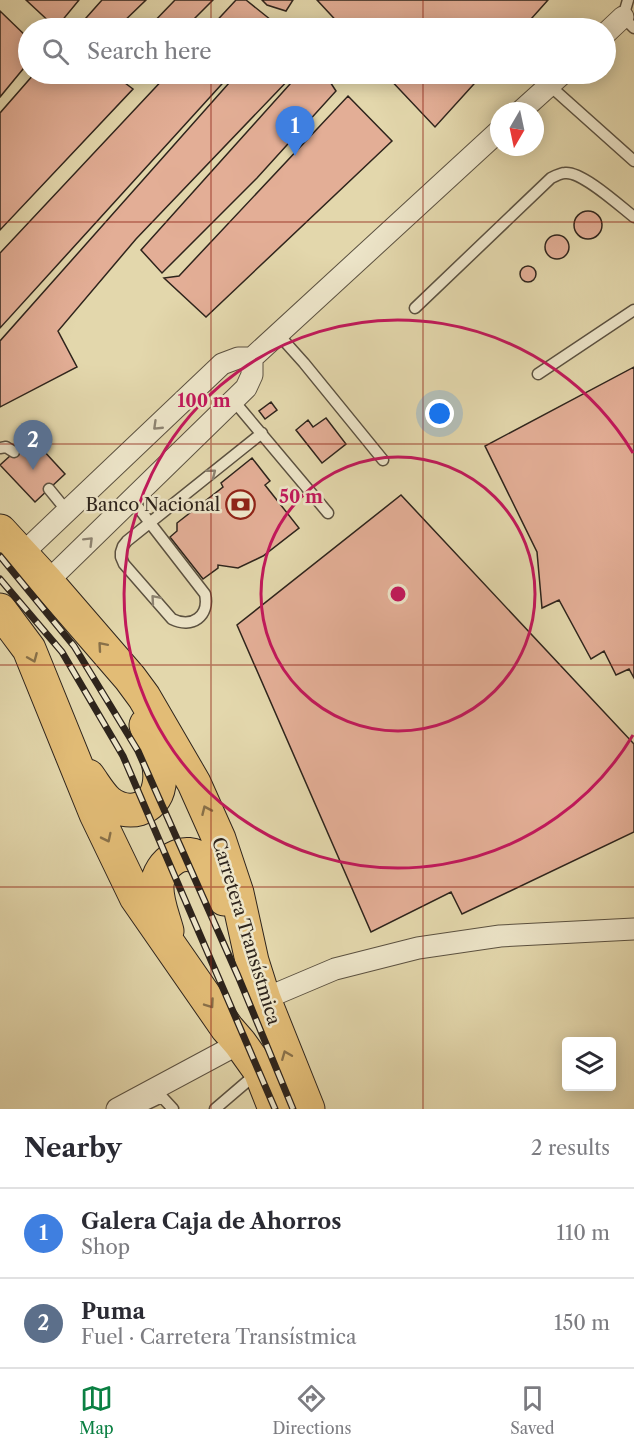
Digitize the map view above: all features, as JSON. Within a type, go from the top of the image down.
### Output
[{"type":"main road","name":"Carretera Transístmica","points":[[7,542],[47,582],[130,678],[194,783],[219,839],[237,893],[252,961],[264,999],[308,1109]]},
{"type":"main road","points":[[0,610],[29,649],[96,814],[136,897],[227,1028],[240,1043],[264,1093]]},
{"type":"main road","points":[[73,755],[108,802],[119,808],[126,811],[141,809],[154,798],[160,784],[159,766],[130,678]]},
{"type":"main road","points":[[174,953],[158,900],[157,884],[162,868],[168,861],[175,857],[189,855],[204,861],[213,874],[252,961]]},
{"type":"street","points":[[616,25],[628,15]]},
{"type":"street","points":[[531,102],[551,84]]},
{"type":"street","points":[[7,542],[68,511],[222,364],[238,358],[252,358],[490,139]]},
{"type":"street","points":[[47,582],[246,387],[252,375],[252,358]]},
{"type":"street","points":[[264,999],[335,969],[418,948],[500,936],[634,929]]},
{"type":"street","points":[[131,1107],[240,1043]]},
{"type":"lane","points":[[561,84],[634,161]]},
{"type":"lane","points":[[415,308],[551,178],[564,172],[577,174],[634,217]]},
{"type":"lane","points":[[538,374],[634,310]]},
{"type":"lane","points":[[278,334],[383,460]]},
{"type":"lane","points":[[233,400],[328,513]]},
{"type":"lane","points":[[132,500],[150,523],[205,594],[206,604],[201,616],[193,621],[188,623],[172,619],[124,564],[121,557],[123,546],[127,541],[150,523],[262,434]]},
{"type":"lane","points":[[0,448],[6,447],[14,452]]},
{"type":"lane","points":[[49,489],[68,511]]},
{"type":"lane","points":[[215,1109],[264,1093]]},
{"type":"lane","points":[[131,1107],[143,1106],[162,1097],[173,1109]]},
{"type":"building","points":[[26,0],[79,0],[64,18],[45,18]]},
{"type":"building","points":[[102,0],[146,0],[127,18],[86,18]]},
{"type":"building","points":[[175,0],[213,0],[195,18],[158,18]]},
{"type":"building","points":[[236,0],[246,0],[268,18],[219,18]]},
{"type":"building","points":[[262,0],[293,0],[286,11],[267,5]]},
{"type":"building","points":[[317,0],[548,0],[532,18],[334,18]]},
{"type":"building","points":[[0,11],[18,28],[18,75],[0,97]]},
{"type":"building","points":[[25,84],[126,84],[133,89],[0,230],[0,113]]},
{"type":"building","points":[[159,84],[222,84],[0,328],[0,253]]},
{"type":"building","points":[[228,84],[284,84],[136,239],[58,331],[77,367],[0,407],[0,341]]},
{"type":"building","points":[[290,84],[331,84],[336,91],[257,178],[162,273],[141,250]]},
{"type":"building","points":[[394,84],[474,84],[435,127]]},
{"type":"building","points":[[348,96],[392,141],[206,317],[164,278],[179,276]]},
{"type":"building","points":[[588,211],[598,215],[602,225],[598,235],[588,239],[578,235],[574,225],[578,215]]},
{"type":"building","points":[[557,235],[562,236],[568,242],[568,252],[562,258],[557,259],[552,258],[546,252],[545,247],[546,242],[552,236]]},
{"type":"building","points":[[525,266],[531,266],[536,274],[534,280],[525,282],[520,277],[520,271]]},
{"type":"building","points":[[634,367],[634,678],[629,669],[616,675],[604,651],[591,659],[559,600],[542,608],[537,552],[485,446]]},
{"type":"building","points":[[271,402],[277,410],[265,419],[259,411]]},
{"type":"building","points":[[326,418],[346,444],[322,463],[296,430],[308,420],[313,427]]},
{"type":"building","points":[[31,437],[65,474],[35,502],[0,465]]},
{"type":"building","name":"Banco Nacional","points":[[252,458],[270,481],[265,485],[299,528],[263,556],[238,568],[218,565],[218,568],[203,579],[170,537],[177,531],[177,523],[223,487],[221,483]]},
{"type":"building","points":[[401,495],[634,744],[634,832],[462,914],[451,892],[371,932],[237,625]]},
{"type":"railway","points":[[0,556],[74,646],[138,751],[238,976],[293,1109]]},
{"type":"railway","points":[[0,579],[62,652],[123,756],[275,1109]]},
{"type":"place","name":"Galera Caja de Ahorros","points":[[295,156]]},
{"type":"place","name":"Puma","points":[[33,470]]},
{"type":"place","name":"Banco Nacional","points":[[241,505]]}]
